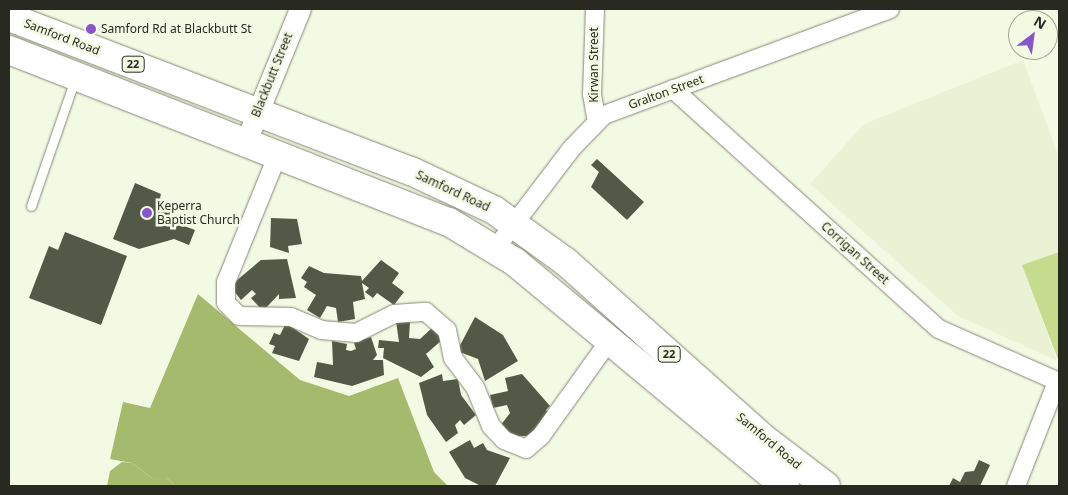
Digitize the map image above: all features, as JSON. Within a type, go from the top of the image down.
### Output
[{"type":"main road","name":"Samford Road","points":[[9,17],[446,186],[513,221],[602,294],[763,438],[826,486]]},
{"type":"main road","name":"Samford Road","points":[[9,50],[425,211],[494,249],[785,486]]},
{"type":"street","name":"Blackbutt Street","points":[[246,141],[300,9]]},
{"type":"street","name":"Kirwan Street","points":[[594,9],[592,94],[597,122]]},
{"type":"street","name":"Gralton Street","points":[[494,249],[513,221],[597,122],[673,89],[890,9]]},
{"type":"street","name":"Corrigan Street","points":[[673,89],[938,329],[1058,382]]},
{"type":"street","points":[[278,154],[225,288],[226,303],[239,316],[291,317],[321,330],[349,333],[404,311],[435,316],[447,330],[453,358],[475,387],[490,426],[504,440],[526,449],[541,436],[609,341]]},
{"type":"street","points":[[1016,486],[1058,382]]},
{"type":"lane","points":[[31,206],[76,76]]},
{"type":"shaded area","points":[[1023,60],[1059,157],[1059,252],[1023,265],[1057,361],[958,316],[810,184],[864,124]]},
{"type":"shaded area","points":[[1059,252],[1059,362],[1022,265]]},
{"type":"shaded area","points":[[198,294],[300,380],[349,396],[398,378],[434,472],[448,486],[176,486],[167,478],[152,478],[132,463],[110,459],[123,402],[150,408]]},
{"type":"shaded area","points":[[122,462],[132,463],[152,478],[167,478],[176,486],[107,486],[110,471]]},
{"type":"building","points":[[597,159],[644,202],[627,220],[591,187],[599,172],[591,165]]},
{"type":"building","name":"Keperra Baptist Church","points":[[135,183],[161,194],[160,198],[179,224],[195,230],[189,245],[174,239],[139,249],[113,239]]},
{"type":"building","points":[[271,218],[297,219],[302,244],[288,246],[289,253],[270,247]]},
{"type":"building","points":[[65,232],[127,256],[101,325],[29,298],[49,246],[58,250]]},
{"type":"building","points":[[287,259],[296,298],[279,299],[279,294],[263,311],[251,298],[256,294],[252,290],[241,300],[230,286],[261,260]]},
{"type":"building","points":[[381,260],[399,273],[392,283],[404,292],[394,305],[377,293],[373,298],[365,292],[369,288],[362,283],[365,299],[353,302],[355,319],[338,322],[336,308],[327,306],[320,318],[307,310],[316,295],[304,287],[307,282],[301,278],[309,266],[324,273],[361,276],[362,281]]},
{"type":"building","points":[[475,317],[503,335],[518,361],[485,381],[478,359],[457,351]]},
{"type":"building","points":[[396,321],[410,322],[409,338],[420,339],[432,328],[442,340],[426,354],[434,367],[421,377],[383,358],[384,348],[378,348],[379,340],[399,342]]},
{"type":"building","points":[[286,323],[309,339],[299,361],[272,353],[275,346],[269,344],[274,333],[280,335]]},
{"type":"building","points":[[371,337],[377,355],[373,360],[383,360],[384,375],[352,386],[314,377],[317,362],[333,365],[332,341],[347,344],[346,350],[351,351],[356,349],[354,343]]},
{"type":"building","points":[[442,374],[443,381],[458,379],[461,395],[476,415],[464,425],[460,420],[455,425],[458,433],[446,442],[427,415],[419,383]]},
{"type":"building","points":[[522,374],[550,406],[546,410],[550,414],[528,436],[513,436],[500,426],[510,413],[507,405],[493,408],[490,395],[508,391],[505,378]]},
{"type":"building","points":[[470,440],[474,448],[483,443],[487,450],[510,458],[495,486],[481,486],[465,478],[449,452]]},
{"type":"building","points":[[979,460],[990,465],[980,486],[949,486],[953,478],[960,482],[965,472],[974,471]]},
{"type":"place","name":"Samford Rd at Blackbutt St","points":[[91,29]]},
{"type":"place","name":"Keperra Baptist Church","points":[[147,213]]}]
